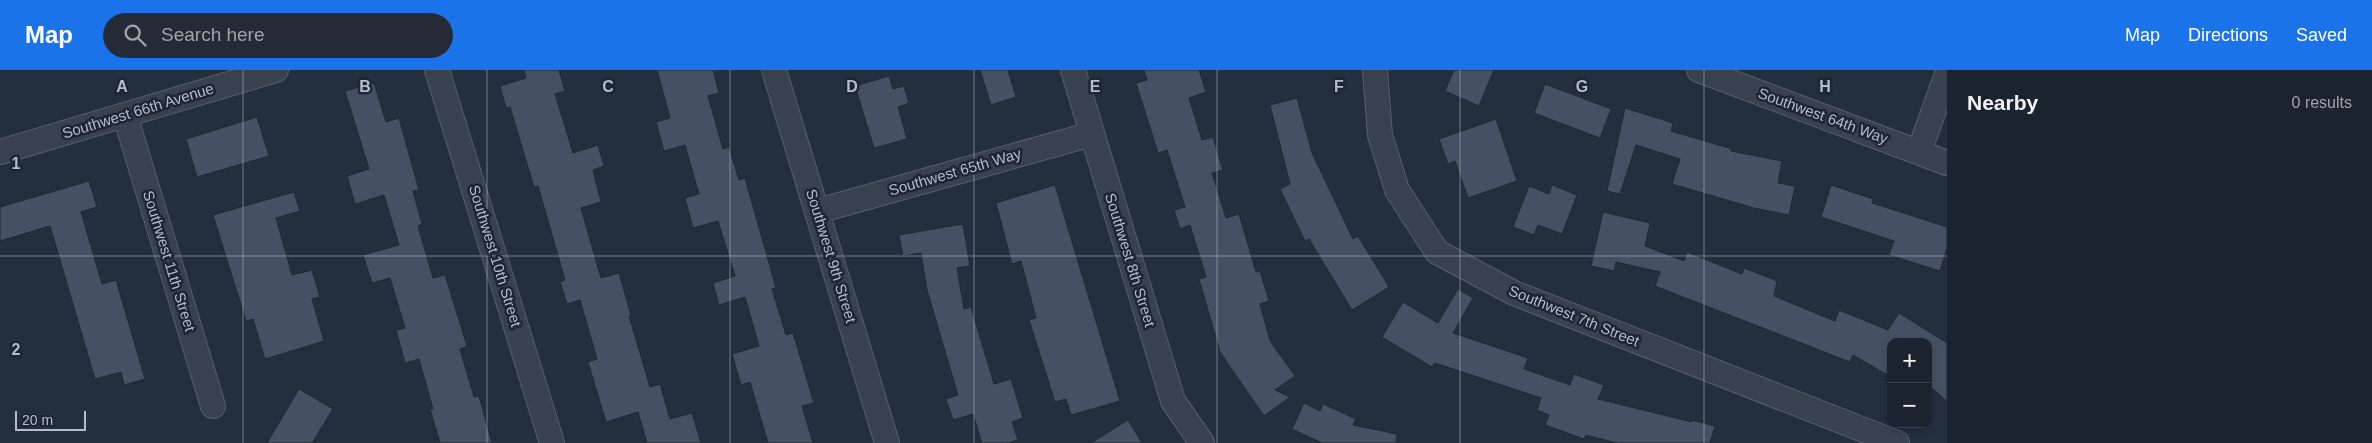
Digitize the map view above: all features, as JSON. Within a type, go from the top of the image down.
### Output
[{"type":"street","name":"Southwest 66th Avenue","points":[[0,152],[276,70]]},
{"type":"street","name":"Southwest 10th Street","points":[[437,70],[552,443]]},
{"type":"street","name":"Southwest 9th Street","points":[[774,70],[887,443]]},
{"type":"street","name":"Southwest 8th Street","points":[[1073,70],[1173,401],[1202,443]]},
{"type":"street","name":"Southwest 7th Street","points":[[1375,70],[1380,135],[1397,190],[1437,252],[1514,293],[1896,443]]},
{"type":"street","name":"Southwest 64th Way","points":[[1699,70],[1947,163]]},
{"type":"street","points":[[1919,152],[1947,74]]},
{"type":"street","name":"Southwest 11th Street","points":[[125,115],[213,406]]},
{"type":"street","name":"Southwest 65th Way","points":[[818,211],[1092,134]]},
{"type":"building","points":[[524,70],[559,70],[565,91],[555,94],[573,153],[598,145],[604,166],[593,170],[601,202],[581,208],[601,278],[619,273],[631,315],[629,316],[650,387],[660,384],[670,419],[692,413],[701,443],[647,443],[638,412],[606,422],[588,362],[597,359],[580,300],[567,304],[560,282],[565,280],[538,186],[534,187],[510,107],[506,108],[500,86],[526,78]]},
{"type":"building","points":[[657,70],[713,70],[719,93],[708,96],[723,149],[729,147],[739,180],[745,178],[776,288],[772,289],[786,335],[793,333],[814,403],[802,406],[813,443],[768,443],[750,382],[741,385],[732,354],[759,346],[745,297],[719,305],[713,283],[735,276],[718,221],[693,228],[685,198],[699,194],[685,145],[664,151],[656,122],[670,118]]},
{"type":"building","points":[[980,70],[1008,70],[1016,97],[991,105]]},
{"type":"building","points":[[1144,70],[1199,70],[1206,92],[1189,98],[1202,140],[1213,137],[1223,170],[1212,173],[1226,218],[1239,214],[1256,272],[1260,271],[1269,301],[1260,304],[1270,341],[1295,376],[1275,390],[1290,397],[1264,416],[1220,352],[1199,279],[1206,277],[1190,225],[1180,229],[1174,210],[1185,207],[1167,150],[1158,153],[1136,83],[1147,80]]},
{"type":"building","points":[[1454,70],[1494,70],[1479,106],[1445,91]]},
{"type":"building","points":[[889,76],[893,89],[904,86],[909,103],[898,107],[907,139],[874,148],[855,86]]},
{"type":"building","points":[[374,83],[386,122],[399,118],[419,190],[413,191],[422,224],[418,226],[433,278],[445,275],[467,346],[460,349],[474,397],[479,396],[492,443],[440,443],[419,359],[405,363],[396,330],[405,328],[390,278],[372,283],[363,255],[399,245],[384,195],[355,204],[347,176],[369,169],[345,91]]},
{"type":"building","points":[[1545,84],[1611,109],[1600,138],[1534,113]]},
{"type":"building","points":[[1297,98],[1312,153],[1353,239],[1358,236],[1389,287],[1352,310],[1309,239],[1305,241],[1280,189],[1290,184],[1270,105]]},
{"type":"building","points":[[1625,108],[1673,123],[1671,131],[1732,149],[1731,151],[1782,161],[1778,183],[1795,186],[1789,215],[1754,208],[1672,184],[1680,159],[1636,145],[1620,194],[1607,191]]},
{"type":"building","points":[[257,117],[269,156],[197,177],[186,139]]},
{"type":"building","points":[[1496,119],[1517,181],[1468,198],[1455,161],[1448,164],[1439,139]]},
{"type":"building","points":[[89,181],[97,207],[81,212],[102,284],[116,280],[145,379],[124,385],[121,372],[95,379],[50,226],[0,241],[0,207]]},
{"type":"building","points":[[1055,185],[1120,401],[1071,415],[1066,399],[1055,402],[1029,320],[1036,318],[1021,261],[1012,264],[996,203]]},
{"type":"building","points":[[1552,185],[1577,195],[1562,234],[1538,225],[1534,235],[1513,227],[1529,186],[1549,194]]},
{"type":"building","points":[[1831,185],[1873,199],[1872,203],[1947,227],[1947,248],[1940,271],[1889,255],[1894,241],[1821,217]]},
{"type":"building","points":[[294,192],[300,211],[276,218],[292,275],[312,270],[320,297],[312,299],[324,341],[265,359],[253,319],[246,321],[213,215]]},
{"type":"building","points":[[1603,212],[1650,223],[1645,246],[1684,261],[1687,252],[1742,274],[1744,268],[1777,281],[1774,296],[1835,321],[1839,310],[1888,330],[1899,313],[1947,343],[1947,401],[1932,388],[1932,338],[1887,338],[1887,375],[1853,355],[1850,362],[1655,286],[1660,272],[1616,262],[1614,271],[1591,266]]},
{"type":"building","points":[[963,224],[970,266],[957,268],[964,309],[971,307],[994,384],[1011,379],[1023,418],[1012,422],[1018,440],[1007,443],[982,443],[973,414],[953,420],[946,399],[958,395],[927,290],[921,253],[903,256],[899,235]]},
{"type":"building","points":[[1458,289],[1473,298],[1453,333],[1528,358],[1524,369],[1570,385],[1574,374],[1604,385],[1598,399],[1715,426],[1710,443],[1617,443],[1586,435],[1584,439],[1545,425],[1549,415],[1537,410],[1541,398],[1435,363],[1432,367],[1382,337],[1403,302],[1438,323]]},
{"type":"building","points":[[299,389],[333,409],[312,443],[267,443]]},
{"type":"building","points":[[1304,403],[1320,411],[1323,404],[1356,419],[1353,425],[1397,434],[1396,443],[1322,443],[1292,429]]},
{"type":"building","points":[[1128,420],[1142,443],[1091,443]]}]
